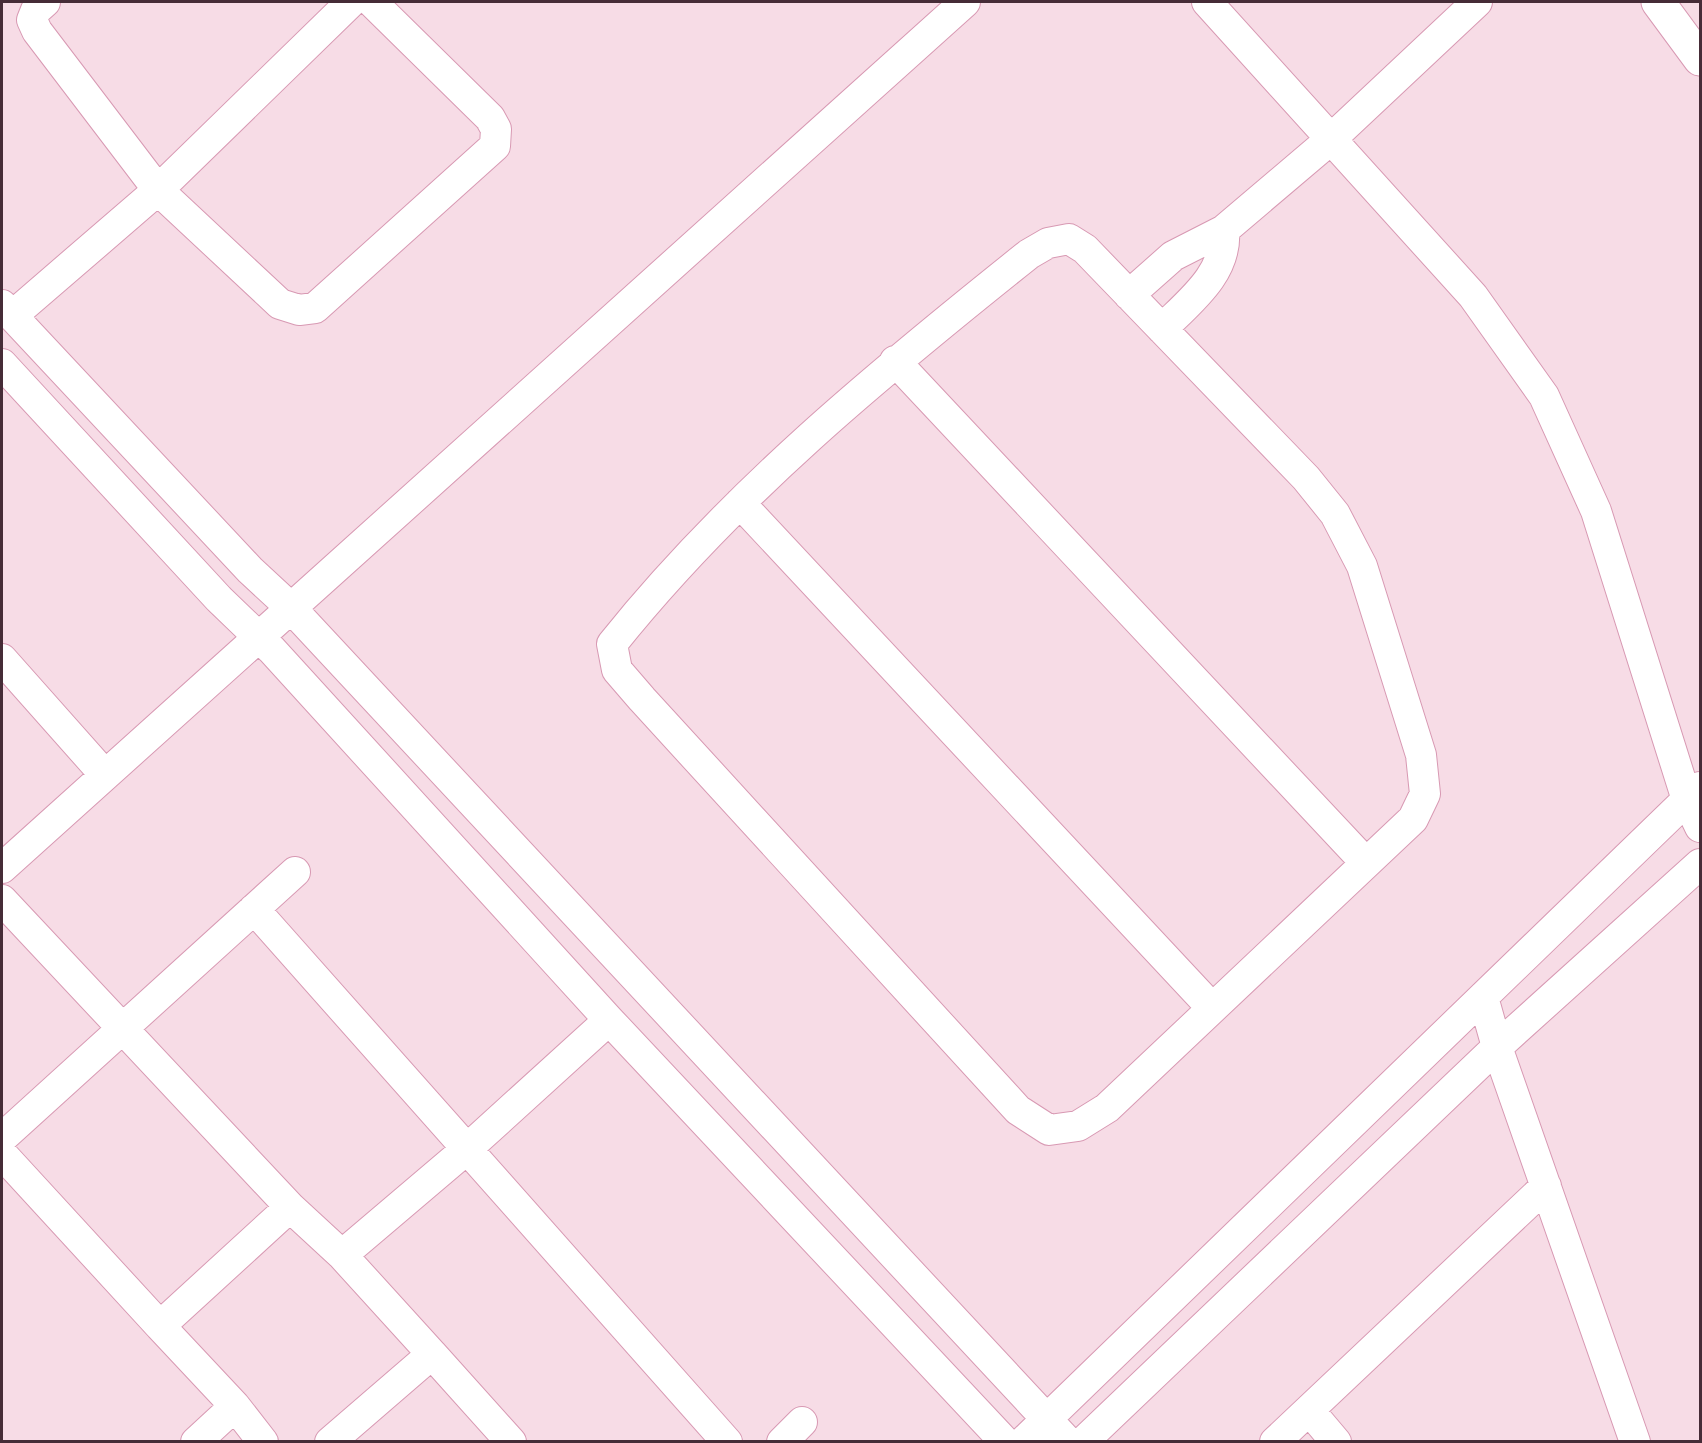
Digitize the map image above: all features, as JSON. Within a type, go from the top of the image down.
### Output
[{"type":"highway","points":[[1658,2],[1701,59]]},
{"type":"street","points":[[45,2],[36,10],[32,20],[37,31],[158,190],[280,304],[299,310],[315,309],[495,146],[496,129],[490,118],[372,2]]},
{"type":"street","points":[[351,2],[158,190],[7,311],[250,570],[291,608],[1068,1442]]},
{"type":"street","points":[[2,868],[965,2]]},
{"type":"street","points":[[1207,2],[1473,297],[1544,396],[1596,511],[1694,793],[1701,827]]},
{"type":"street","points":[[1129,295],[1173,256],[1224,230],[1330,140],[1477,2]]},
{"type":"street","points":[[1162,329],[1206,284],[1215,270],[1225,242],[1224,230]]},
{"type":"street","points":[[1069,239],[1085,249],[1129,295],[1306,478],[1335,514],[1362,566],[1421,755],[1425,794],[1413,819],[1107,1108],[1078,1126],[1048,1130],[1018,1110],[617,670],[612,644],[740,502],[895,361],[1029,254],[1048,243],[1069,239]]},
{"type":"street","points":[[895,361],[1366,863]]},
{"type":"street","points":[[2,364],[258,637],[609,1020],[1005,1442]]},
{"type":"street","points":[[740,502],[1212,1008]]},
{"type":"street","points":[[2,659],[105,775]]},
{"type":"street","points":[[1023,1442],[1694,793]]},
{"type":"street","points":[[1083,1442],[1497,1047],[1701,864]]},
{"type":"street","points":[[2,1138],[295,872]]},
{"type":"street","points":[[2,900],[290,1207],[342,1255],[511,1442]]},
{"type":"street","points":[[254,909],[727,1442]]},
{"type":"street","points":[[1483,997],[1497,1047],[1635,1442]]},
{"type":"street","points":[[342,1255],[468,1148],[609,1020]]},
{"type":"street","points":[[2,1154],[235,1406],[263,1442]]},
{"type":"street","points":[[1275,1442],[1546,1186]]},
{"type":"street","points":[[160,1326],[290,1207]]},
{"type":"street","points":[[330,1442],[432,1354]]},
{"type":"street","points":[[196,1442],[235,1406]]},
{"type":"street","points":[[1309,1410],[1336,1442]]}]
